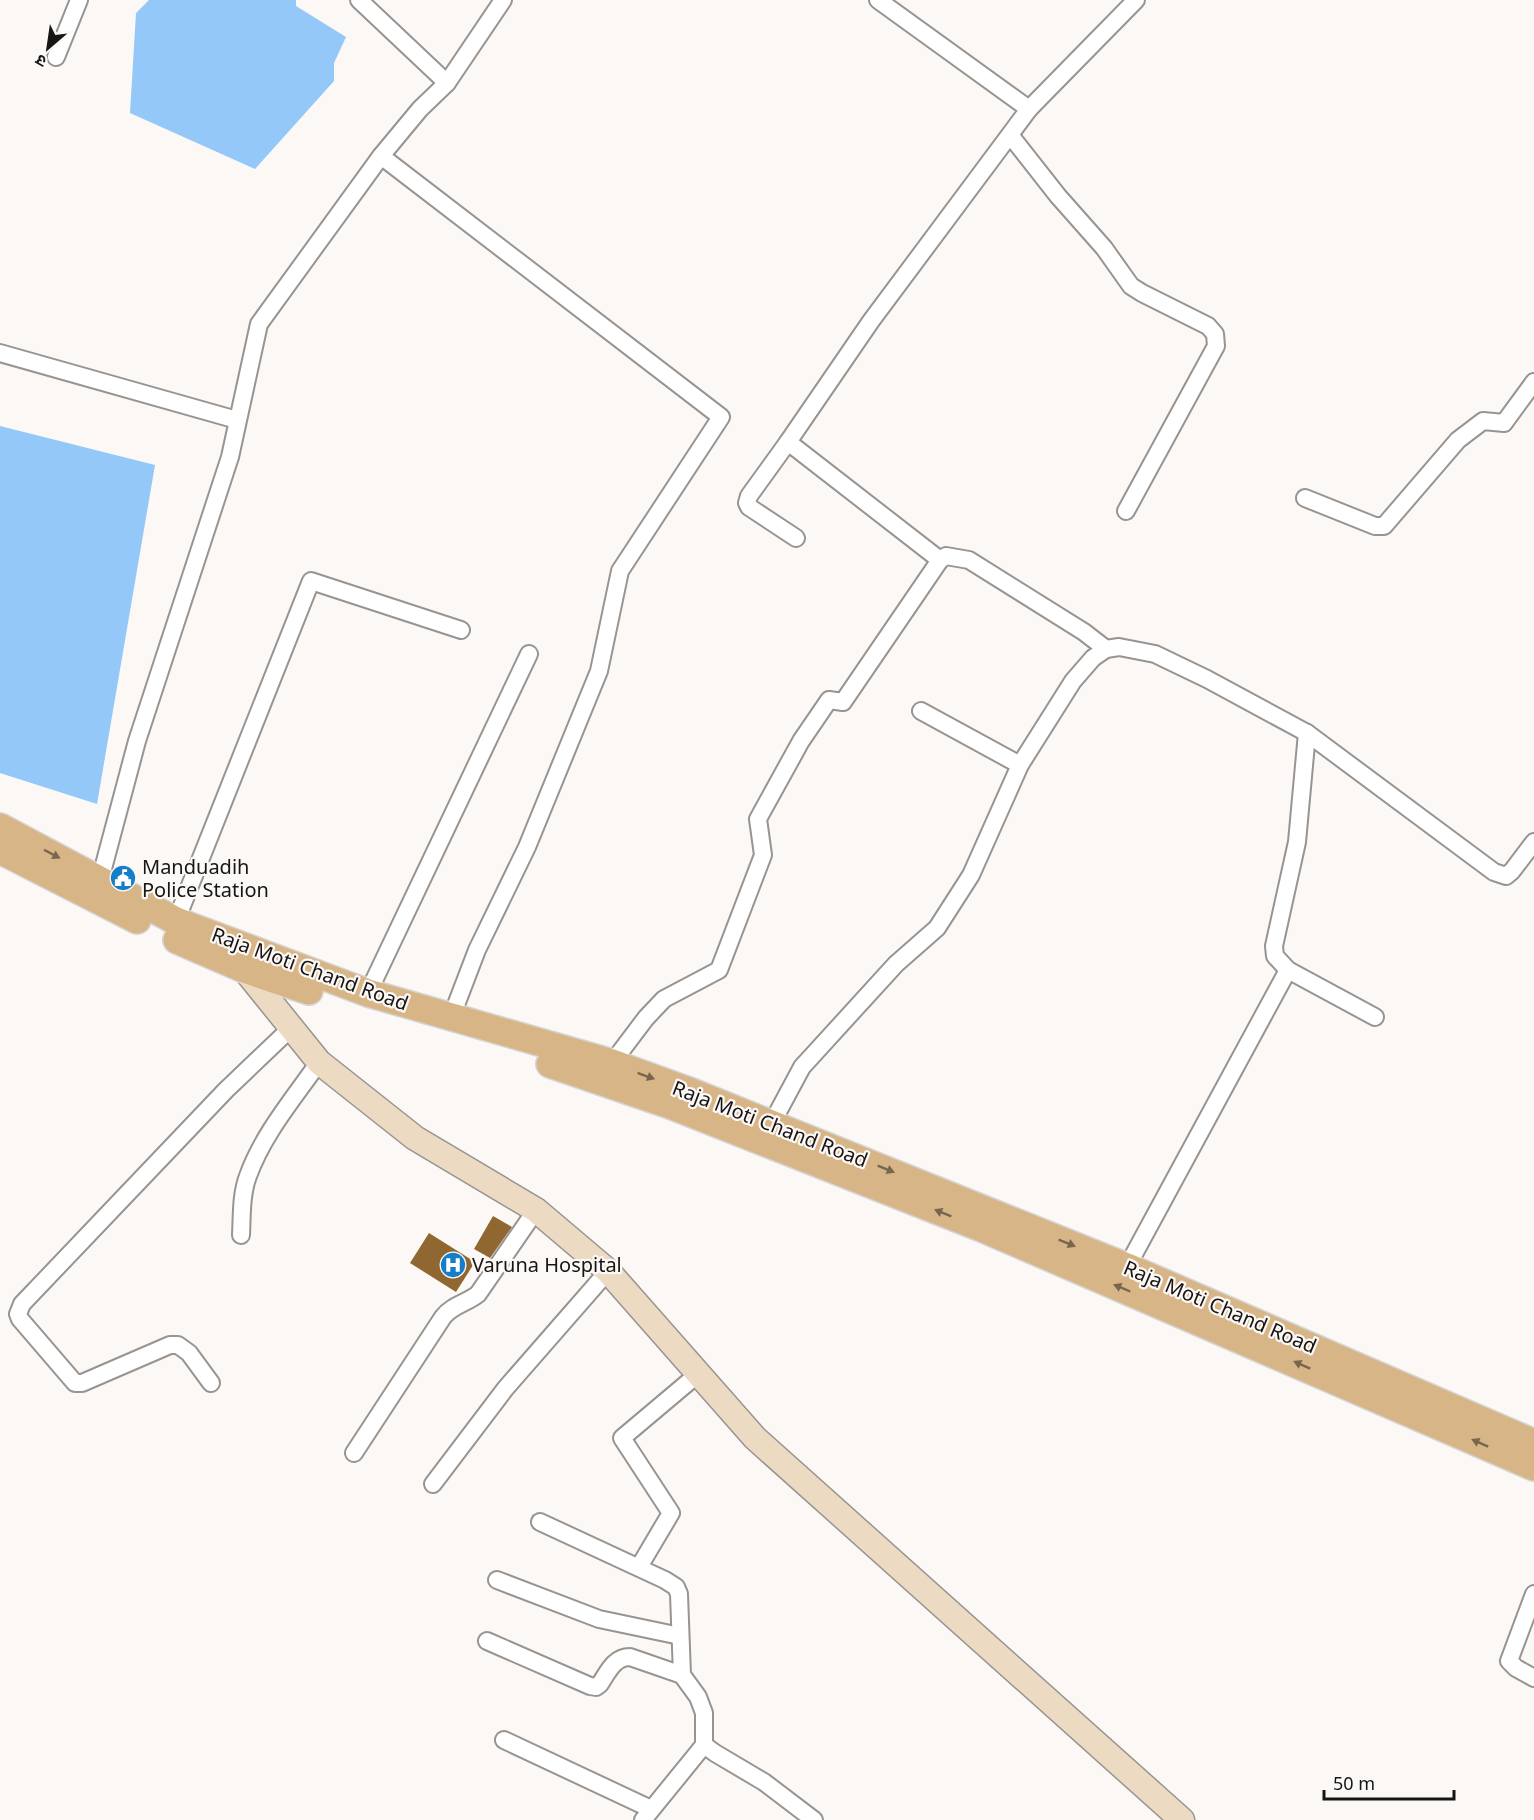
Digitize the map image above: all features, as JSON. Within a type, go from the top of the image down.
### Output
[{"type":"main road","name":"Raja Moti Chand Road","points":[[0,827],[240,956],[612,1063],[772,1123],[1126,1267],[1534,1443]]},
{"type":"main road","points":[[0,850],[167,935],[240,956],[413,1025],[572,1071],[670,1105],[984,1229],[1534,1467]]},
{"type":"street","points":[[56,57],[79,0]]},
{"type":"street","points":[[99,880],[137,741],[230,457],[259,324],[381,156],[420,109],[447,83],[503,0]]},
{"type":"street","points":[[878,0],[1029,109]]},
{"type":"street","points":[[796,538],[749,507],[747,503],[749,496],[871,321],[1029,109],[1136,0]]},
{"type":"street","points":[[364,1],[447,83]]},
{"type":"street","points":[[1010,135],[1058,196],[1104,248],[1131,286],[1208,326],[1215,334],[1216,346],[1126,511]]},
{"type":"street","points":[[381,156],[721,417],[620,570],[599,671],[527,847],[477,950],[451,1018]]},
{"type":"street","points":[[0,353],[237,420]]},
{"type":"street","points":[[1305,498],[1375,526],[1384,526],[1458,440],[1483,421],[1504,423],[1534,382]]},
{"type":"street","points":[[788,442],[940,561]]},
{"type":"street","points":[[612,1063],[646,1018],[664,999],[719,970],[763,855],[758,819],[801,741],[829,700],[843,702],[940,561],[946,556],[969,560],[1084,632],[1106,649]]},
{"type":"street","points":[[176,921],[311,581],[460,630]]},
{"type":"street","points":[[772,1123],[802,1067],[896,964],[937,928],[971,875],[1020,765],[1073,681],[1093,658],[1106,649],[1119,647],[1155,654],[1207,679],[1307,734],[1494,872],[1506,876],[1534,842]]},
{"type":"street","points":[[368,993],[529,654]]},
{"type":"street","points":[[921,711],[1020,765]]},
{"type":"street","points":[[1307,734],[1297,842],[1274,946],[1275,956],[1288,970],[1375,1017]]},
{"type":"street","points":[[240,956],[291,1028],[320,1062],[415,1138],[536,1210],[608,1271],[755,1438],[1178,1819]]},
{"type":"street","points":[[1126,1267],[1288,970]]},
{"type":"street","points":[[211,1383],[189,1353],[178,1345],[170,1345],[82,1383],[75,1383],[70,1380],[20,1319],[19,1310],[22,1304],[226,1090],[291,1028]]},
{"type":"street","points":[[241,1235],[243,1195],[248,1176],[270,1132],[320,1062]]},
{"type":"street","points":[[354,1453],[443,1317],[452,1308],[478,1294],[536,1210]]},
{"type":"street","points":[[433,1484],[505,1389],[608,1271]]},
{"type":"street","points":[[639,1567],[671,1513],[622,1438],[698,1374]]},
{"type":"street","points":[[540,1522],[639,1567],[676,1587],[680,1594],[682,1675]]},
{"type":"street","points":[[497,1580],[599,1619],[680,1636]]},
{"type":"street","points":[[1534,1594],[1509,1661],[1516,1668],[1534,1678]]},
{"type":"street","points":[[487,1641],[596,1687],[617,1660],[630,1657],[682,1675],[699,1696],[704,1713],[704,1745],[647,1814],[504,1740]]},
{"type":"street","points":[[704,1745],[764,1782],[814,1820]]},
{"type":"water","points":[[149,0],[296,0],[296,6],[346,37],[334,63],[334,81],[255,169],[130,113],[136,13]]},
{"type":"water","points":[[0,426],[155,465],[97,804],[0,773]]},
{"type":"building","points":[[493,1216],[512,1227],[490,1258],[474,1249]]},
{"type":"building","points":[[429,1233],[475,1262],[456,1292],[410,1263]]},
{"type":"place","name":"Manduadih Police Station","points":[[123,878]]},
{"type":"place","name":"Varuna Hospital","points":[[453,1265]]}]
